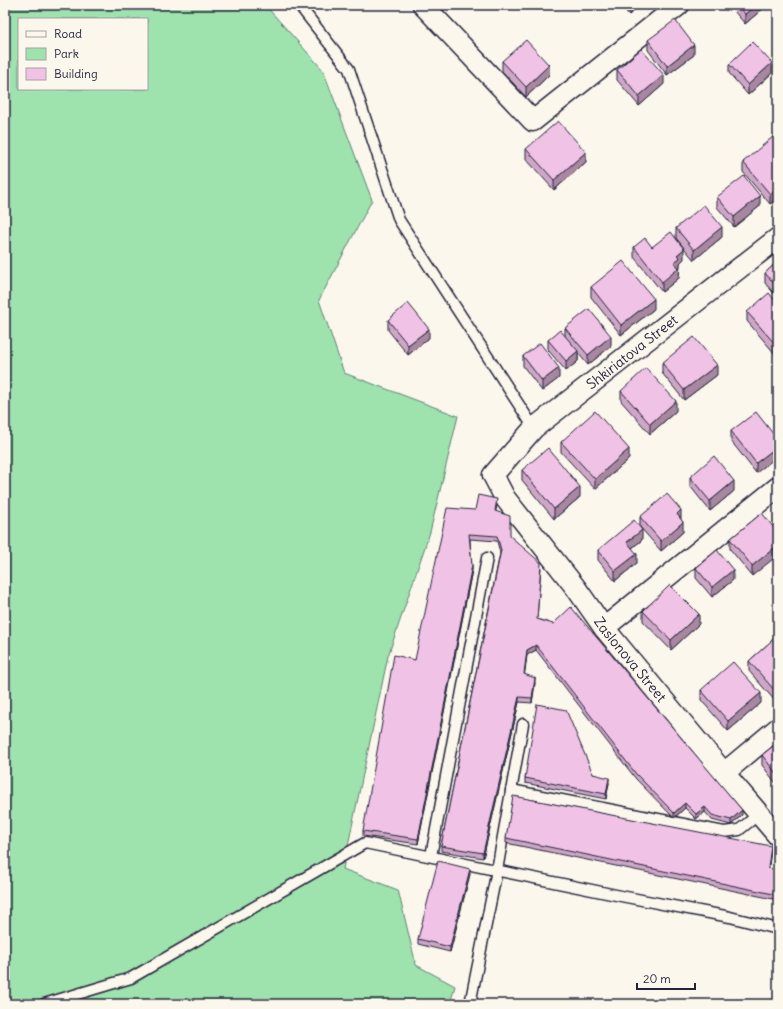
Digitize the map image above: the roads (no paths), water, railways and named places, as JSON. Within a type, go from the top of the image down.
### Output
[{"type":"street","points":[[423,5],[533,121],[679,5]]},
{"type":"street","name":"Shkiriatova Street","points":[[493,475],[534,428],[778,238]]},
{"type":"street","name":"Zaslonova Street","points":[[493,475],[505,498],[566,576],[604,628],[724,774],[778,836]]},
{"type":"street","points":[[604,628],[778,487]]},
{"type":"street","points":[[724,774],[778,728]]},
{"type":"lane","points":[[299,5],[349,69],[399,220],[534,428]]},
{"type":"lane","points":[[431,856],[487,558]]},
{"type":"lane","points":[[470,1004],[497,870],[523,724]]},
{"type":"lane","points":[[511,790],[724,832],[739,830],[759,814]]},
{"type":"lane","points":[[44,1004],[131,978],[365,842],[621,896],[730,916],[778,929]]}]
